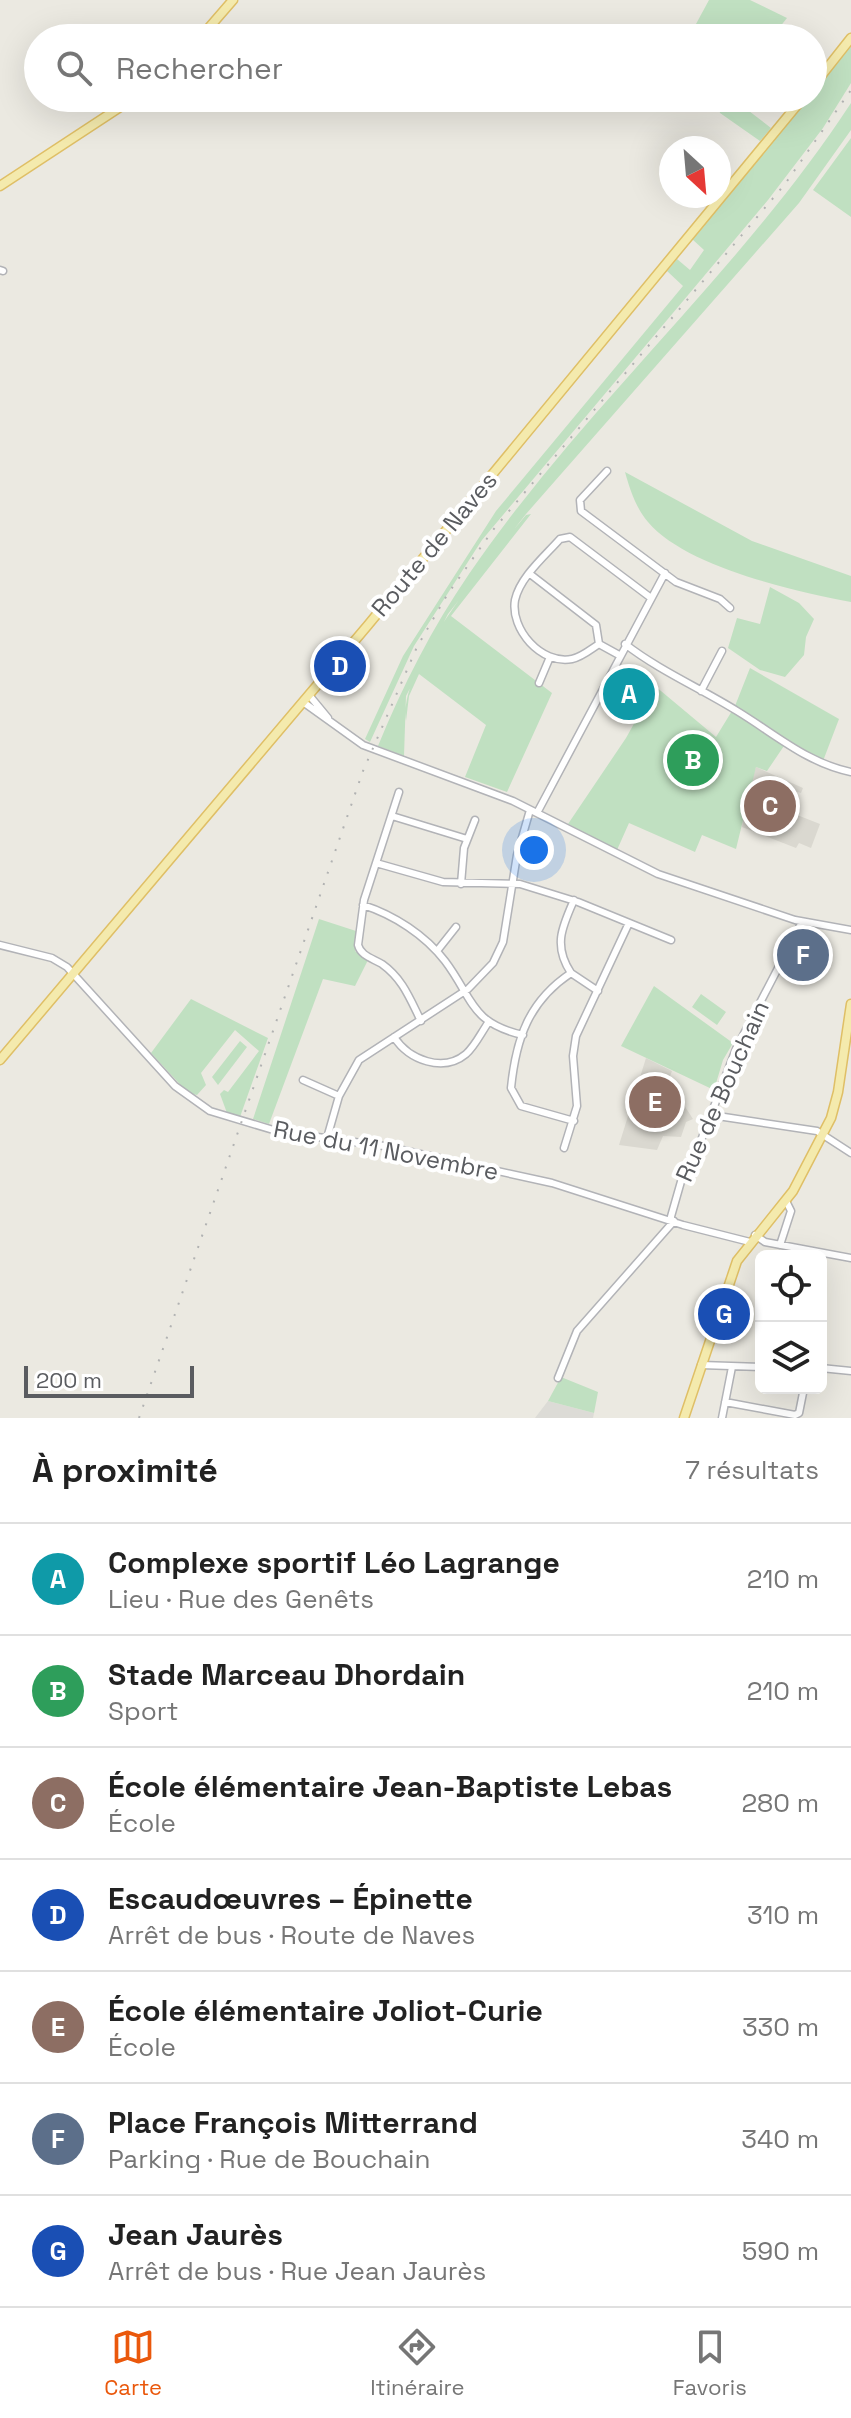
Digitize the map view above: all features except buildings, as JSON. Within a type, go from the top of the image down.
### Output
[{"type":"main road","points":[[212,24],[233,0]]},
{"type":"main road","points":[[827,68],[851,38]]},
{"type":"main road","points":[[0,184],[113,112]]},
{"type":"main road","name":"Route de Naves","points":[[0,1060],[306,698],[791,112]]},
{"type":"main road","points":[[684,1418],[734,1270],[752,1238],[786,1201],[823,1133],[838,1092],[851,1004]]},
{"type":"street","points":[[607,471],[580,500],[580,509],[683,585],[720,599],[730,608]]},
{"type":"street","points":[[599,644],[575,658],[550,657],[527,639],[516,621],[516,596],[560,539],[570,537],[651,598]]},
{"type":"street","points":[[537,813],[665,573]]},
{"type":"street","points":[[530,574],[598,626],[599,644]]},
{"type":"street","points":[[599,644],[619,655]]},
{"type":"street","points":[[625,644],[653,665],[821,765],[851,772]]},
{"type":"street","points":[[701,691],[722,651]]},
{"type":"street","points":[[539,683],[550,657]]},
{"type":"street","points":[[306,698],[363,745],[537,813],[658,874],[802,922],[851,930]]},
{"type":"street","points":[[399,792],[363,905],[358,948],[395,976],[421,1021]]},
{"type":"street","points":[[327,1138],[339,1096],[359,1060],[463,993],[484,975],[498,954],[530,810]]},
{"type":"street","points":[[392,816],[467,839]]},
{"type":"street","points":[[461,884],[467,839],[475,820]]},
{"type":"street","points":[[376,863],[438,881],[461,884],[512,882],[574,900],[628,925],[671,940]]},
{"type":"street","points":[[574,900],[559,940],[562,957],[571,973],[598,991]]},
{"type":"street","points":[[363,905],[392,917],[437,951],[473,1009],[488,1023],[523,1035]]},
{"type":"street","name":"Rue de Bouchain","points":[[672,1221],[682,1178],[711,1115],[736,1049],[802,922]]},
{"type":"street","points":[[564,1148],[574,1121],[577,1101],[574,1041],[628,925]]},
{"type":"street","points":[[437,951],[456,927]]},
{"type":"street","points":[[0,945],[52,958],[73,973]]},
{"type":"street","name":"Rue du 11 Novembre","points":[[73,973],[170,1081],[197,1105],[280,1132],[384,1146],[552,1183],[672,1221],[851,1258]]},
{"type":"street","points":[[571,973],[537,1001],[523,1035],[512,1081],[514,1098],[525,1108],[574,1121]]},
{"type":"street","points":[[394,1037],[416,1056],[435,1063],[448,1063],[466,1053],[488,1023]]},
{"type":"street","points":[[303,1080],[339,1096]]},
{"type":"street","points":[[711,1115],[823,1133],[851,1153]]},
{"type":"street","points":[[780,1245],[791,1211],[786,1201]]},
{"type":"street","points":[[558,1378],[581,1327],[642,1262],[672,1221]]},
{"type":"street","points":[[701,1365],[755,1367]]},
{"type":"street","points":[[722,1418],[732,1367]]},
{"type":"street","points":[[827,1369],[851,1371]]},
{"type":"street","points":[[725,1402],[797,1415],[802,1394]]},
{"type":"shaded area","points":[[756,767],[803,788],[801,793],[791,790],[789,795],[797,799],[792,813],[820,824],[811,848],[799,843],[796,848],[742,827],[746,797]]},
{"type":"shaded area","points":[[646,1058],[672,1071],[662,1097],[684,1105],[693,1119],[686,1122],[681,1137],[663,1136],[657,1150],[619,1145]]},
{"type":"shaded area","points":[[548,1401],[594,1413],[593,1418],[535,1418]]},
{"type":"green space","points":[[709,0],[750,0],[787,18],[782,24],[696,24]]},
{"type":"green space","points":[[851,46],[851,83],[823,128],[768,200],[482,540],[414,646],[370,742],[365,739],[403,656],[496,511],[683,286],[667,271],[677,259],[690,270],[704,250],[692,239],[718,208],[731,208],[731,192],[797,112],[827,112],[827,76]]},
{"type":"green space","points":[[851,103],[851,130],[799,203],[526,514],[448,614],[406,696],[404,756],[378,746],[408,679],[469,574],[561,454],[761,225]]},
{"type":"green space","points":[[750,112],[771,128],[760,141],[720,113]]},
{"type":"green space","points":[[851,138],[851,217],[813,190]]},
{"type":"green space","points":[[625,472],[752,541],[851,576],[851,602],[742,575],[688,552],[665,538],[648,522],[634,498]]},
{"type":"green space","points":[[531,514],[451,616],[552,693],[507,792],[465,777],[486,725],[419,674],[409,696],[406,721],[407,698],[416,672],[450,613],[510,534],[526,515]]},
{"type":"green space","points":[[770,587],[799,603],[814,619],[806,637],[804,655],[785,677],[760,670],[728,648],[737,618],[760,624]]},
{"type":"green space","points":[[750,668],[839,719],[823,761],[788,740],[767,771],[756,767],[736,849],[702,835],[695,852],[629,823],[617,850],[568,824],[626,738],[655,686],[716,737],[735,706]]},
{"type":"green space","points":[[319,919],[356,931],[355,951],[368,960],[355,986],[323,979],[269,1124],[253,1119]]},
{"type":"green space","points":[[654,986],[733,1043],[723,1060],[714,1090],[621,1046]]},
{"type":"green space","points":[[701,994],[726,1012],[717,1025],[692,1007]]},
{"type":"green space","points":[[191,999],[268,1038],[240,1117],[227,1113],[220,1094],[224,1090],[228,1092],[259,1051],[235,1030],[201,1073],[206,1085],[197,1095],[188,1093],[151,1053]]},
{"type":"green space","points":[[240,1041],[247,1047],[218,1085],[212,1077]]},
{"type":"green space","points":[[561,1377],[598,1392],[594,1413],[548,1401]]},
{"type":"railway","points":[[139,1418],[363,771],[417,647],[447,595],[493,530],[785,184],[851,90]]},
{"type":"place","name":"Escaudœuvres – Épinette","points":[[340,666]]},
{"type":"place","name":"Complexe sportif Léo Lagrange","points":[[629,694]]},
{"type":"place","name":"Stade Marceau Dhordain","points":[[693,760]]},
{"type":"place","name":"École élémentaire Jean-Baptiste Lebas","points":[[770,806]]},
{"type":"place","name":"Place François Mitterrand","points":[[803,955]]},
{"type":"place","name":"École élémentaire Joliot-Curie","points":[[655,1102]]},
{"type":"place","name":"Jean Jaurès","points":[[724,1314]]}]
